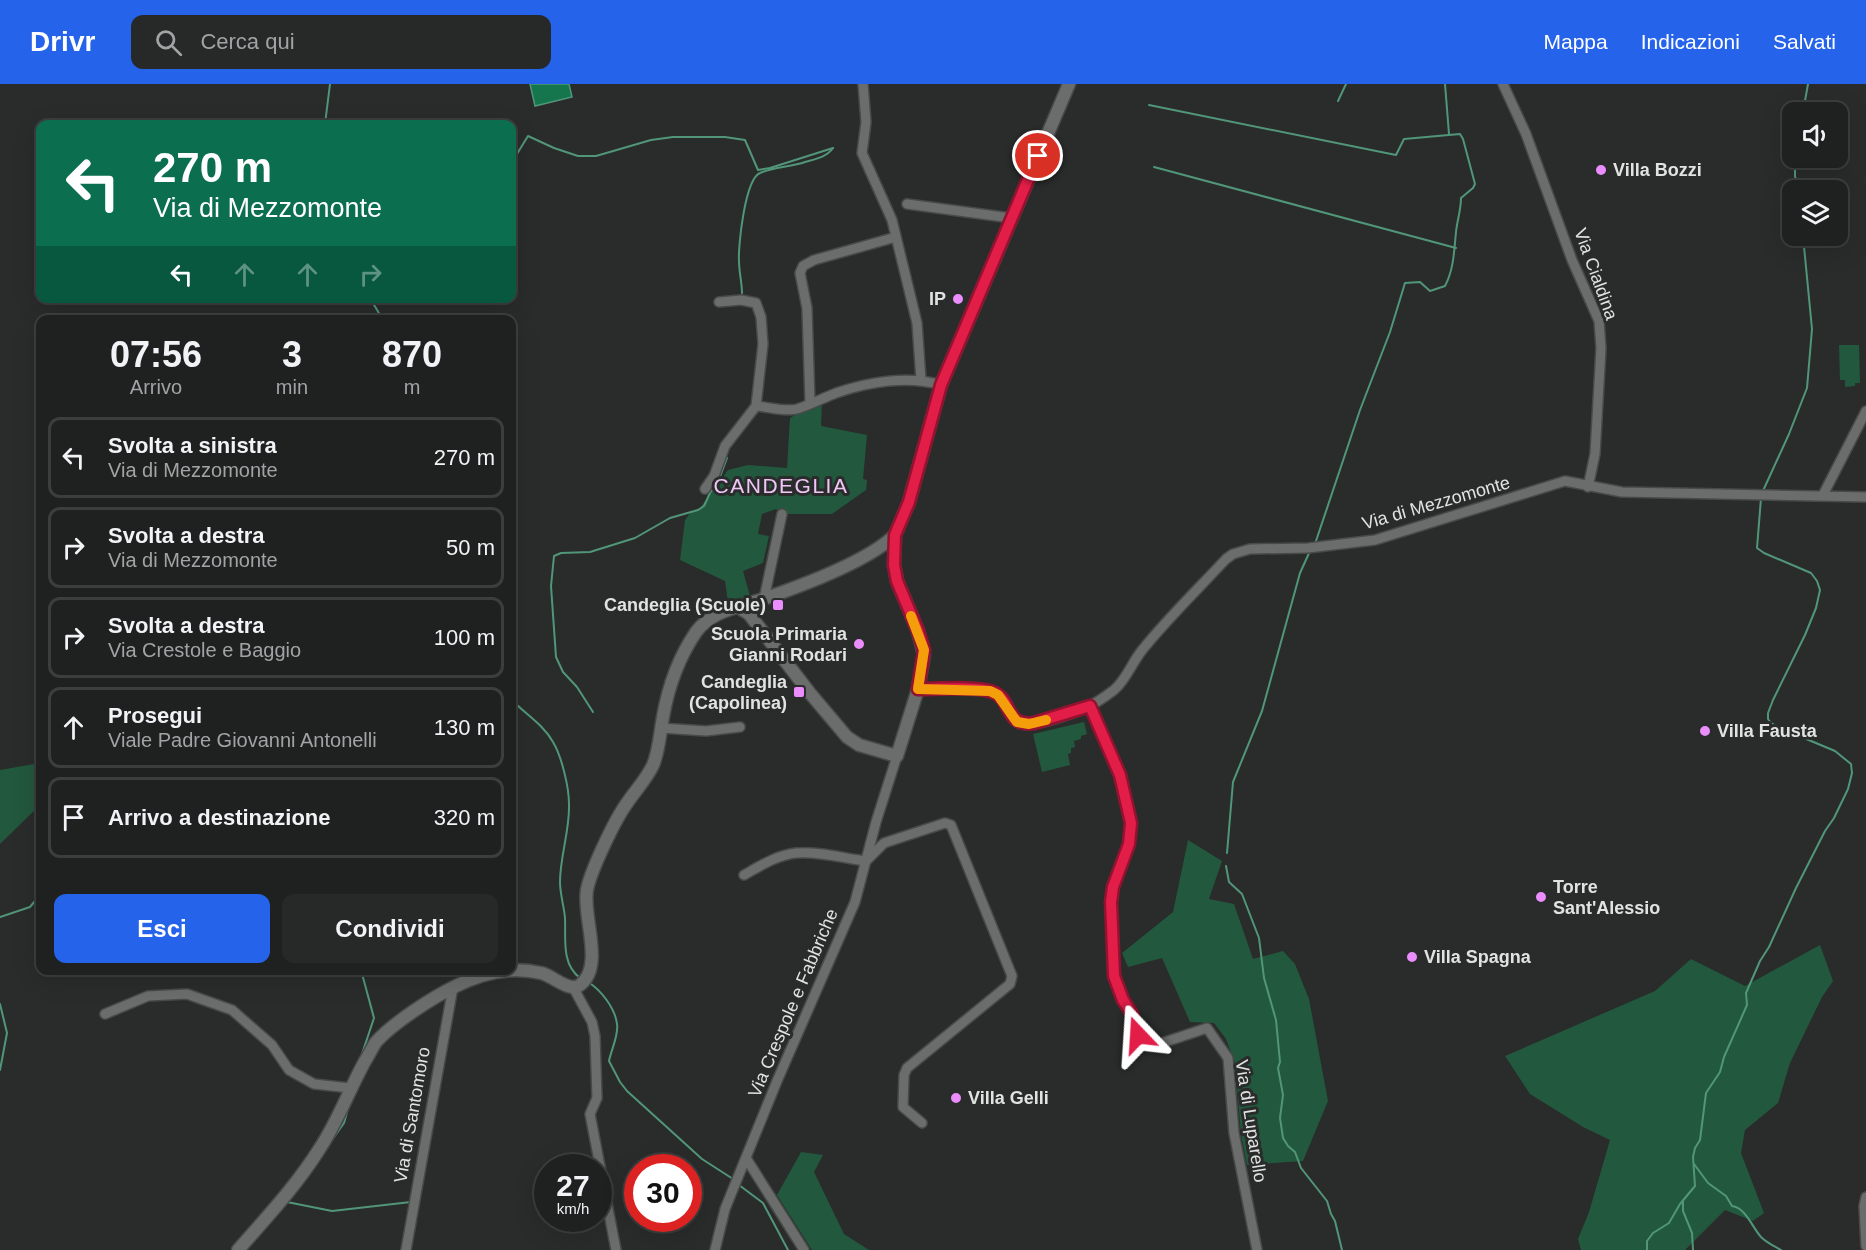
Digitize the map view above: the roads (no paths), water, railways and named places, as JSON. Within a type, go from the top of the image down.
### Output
[{"type":"main road","points":[[738,607],[749,614],[847,737],[859,745],[897,756],[918,689],[924,650],[897,581],[894,565],[895,535],[909,502],[941,385],[1069,84]]},
{"type":"main road","points":[[581,981],[592,954],[587,921],[587,887],[622,809],[652,766],[667,698],[678,666],[695,633],[713,616],[829,573],[882,546],[895,535]]},
{"type":"main road","points":[[749,614],[759,600]]},
{"type":"main road","name":"Via di Santomoro","points":[[516,971],[542,973],[581,981]]},
{"type":"main road","name":"Via di Santomoro","points":[[238,1250],[290,1190],[320,1148],[375,1044],[387,1032],[453,987],[481,975]]},
{"type":"street","points":[[863,84],[866,122],[862,153],[888,208],[896,237],[917,323],[921,380]]},
{"type":"street","name":"Via Cialdina","points":[[1503,84],[1526,134],[1572,260],[1599,321],[1600,348],[1595,443],[1588,487]]},
{"type":"street","points":[[907,204],[1011,218]]},
{"type":"street","points":[[810,403],[807,308],[801,269],[814,260],[896,237]]},
{"type":"street","points":[[705,489],[714,476],[725,447],[756,406],[763,344],[760,311],[753,301],[719,302]]},
{"type":"street","points":[[756,406],[790,410],[857,387],[921,380],[941,385]]},
{"type":"street","points":[[1823,495],[1866,411]]},
{"type":"street","name":"Via di Mezzomonte","points":[[918,689],[994,692],[1014,719],[1025,724],[1090,706],[1116,688],[1126,677],[1144,648],[1233,554],[1259,548],[1308,548],[1375,540],[1565,481],[1622,492],[1866,496]]},
{"type":"street","points":[[759,600],[782,514]]},
{"type":"street","name":"Via di Luparello","points":[[1090,706],[1117,768],[1131,823],[1129,844],[1113,887],[1111,902],[1116,986],[1132,1014],[1142,1044],[1153,1046],[1207,1028],[1228,1058],[1234,1133],[1257,1250]]},
{"type":"street","points":[[661,728],[706,731],[740,727]]},
{"type":"street","name":"Via Crespole e Fabbriche","points":[[715,1250],[719,1230],[746,1158],[855,902],[897,756]]},
{"type":"street","points":[[744,875],[770,860],[795,853],[866,861],[884,843],[945,823],[951,825],[1012,976],[1010,984],[907,1068],[904,1075],[903,1107],[922,1123]]},
{"type":"street","points":[[581,981],[595,1036],[597,1098],[590,1114],[616,1250]]},
{"type":"street","name":"Via di Santomoro","points":[[406,1250],[453,987]]},
{"type":"street","points":[[105,1014],[148,996],[187,994],[232,1010],[272,1045],[289,1070],[314,1084],[350,1088]]},
{"type":"street","points":[[746,1158],[804,1250]]},
{"type":"street","points":[[1866,1197],[1864,1206],[1866,1246]]},
{"type":"waterway","points":[[326,120],[330,84]]},
{"type":"waterway","points":[[1338,101],[1346,84]]},
{"type":"waterway","points":[[1445,84],[1449,134]]},
{"type":"waterway","points":[[1805,102],[1808,84]]},
{"type":"waterway","points":[[1149,105],[1396,155],[1404,139],[1460,134],[1463,139],[1475,184],[1461,198],[1453,260],[1448,280],[1445,286],[1430,291],[1420,282],[1405,283],[1315,544]]},
{"type":"waterway","points":[[516,156],[528,136],[578,156],[596,156],[651,140],[673,137],[725,137],[745,140],[758,170],[833,148]]},
{"type":"waterway","points":[[742,293],[739,261],[741,228],[746,200],[755,178],[765,171],[800,164],[828,154],[833,148]]},
{"type":"waterway","points":[[1154,167],[1456,248]]},
{"type":"waterway","points":[[1795,168],[1796,180]]},
{"type":"waterway","points":[[1762,493],[1807,388],[1812,329],[1804,246]]},
{"type":"waterway","points":[[373,303],[380,315]]},
{"type":"waterway","points":[[593,712],[577,687],[563,672],[556,657],[551,586],[554,556],[561,553],[590,552],[635,538],[670,518],[698,510],[704,506],[718,482],[727,458]]},
{"type":"waterway","points":[[1647,1250],[1647,1241],[1653,1233],[1669,1223],[1680,1204],[1695,1186],[1693,1157],[1700,1140],[1706,1093],[1720,1072],[1724,1057],[1747,1005],[1746,993],[1760,961],[1825,831],[1834,818],[1848,789],[1852,773],[1851,764],[1835,751],[1780,728],[1768,719],[1773,700],[1816,608],[1820,590],[1811,573],[1757,548],[1761,498]]},
{"type":"waterway","points":[[1227,853],[1233,782],[1262,711],[1300,573],[1310,551]]},
{"type":"waterway","points":[[516,704],[549,736],[556,748],[564,773],[569,797],[569,814],[560,886],[565,918],[567,958],[570,966],[580,978]]},
{"type":"waterway","points":[[1226,866],[1229,882],[1242,894],[1259,938],[1264,978],[1276,1020],[1280,1062],[1278,1068],[1283,1095],[1280,1118],[1283,1138],[1295,1152],[1301,1168],[1327,1201],[1342,1250]]},
{"type":"waterway","points":[[0,917],[30,907],[36,900]]},
{"type":"waterway","points":[[361,1057],[374,1018],[362,975]]},
{"type":"waterway","points":[[588,982],[607,1000],[616,1018],[617,1033],[609,1061],[620,1082],[702,1159],[733,1179]]},
{"type":"waterway","points":[[0,1004],[7,1033],[0,1070]]},
{"type":"waterway","points":[[332,1140],[344,1123],[348,1109]]},
{"type":"waterway","points":[[1694,1164],[1708,1183],[1726,1196],[1732,1206],[1745,1214],[1761,1237],[1781,1250]]},
{"type":"waterway","points":[[739,1185],[763,1203],[788,1250]]},
{"type":"waterway","points":[[287,1202],[332,1211],[411,1202]]},
{"type":"waterway","points":[[1683,1202],[1683,1211],[1692,1233],[1693,1250]]},
{"type":"place","name":"Villa Bozzi","points":[[1601,170]]},
{"type":"place","name":"IP","points":[[958,299]]},
{"type":"place","name":"Candeglia (Scuole)","points":[[778,605]]},
{"type":"place","name":"Scuola Primaria Gianni Rodari","points":[[859,644]]},
{"type":"place","name":"Candeglia (Capolinea)","points":[[799,692]]},
{"type":"place","name":"Villa Fausta","points":[[1705,731]]},
{"type":"place","name":"Torre Sant'Alessio","points":[[1541,897]]},
{"type":"place","name":"Villa Spagna","points":[[1412,957]]},
{"type":"place","name":"Villa Gelli","points":[[956,1098]]},
{"type":"district","name":"CANDEGLIA","points":[[781,485]]}]
